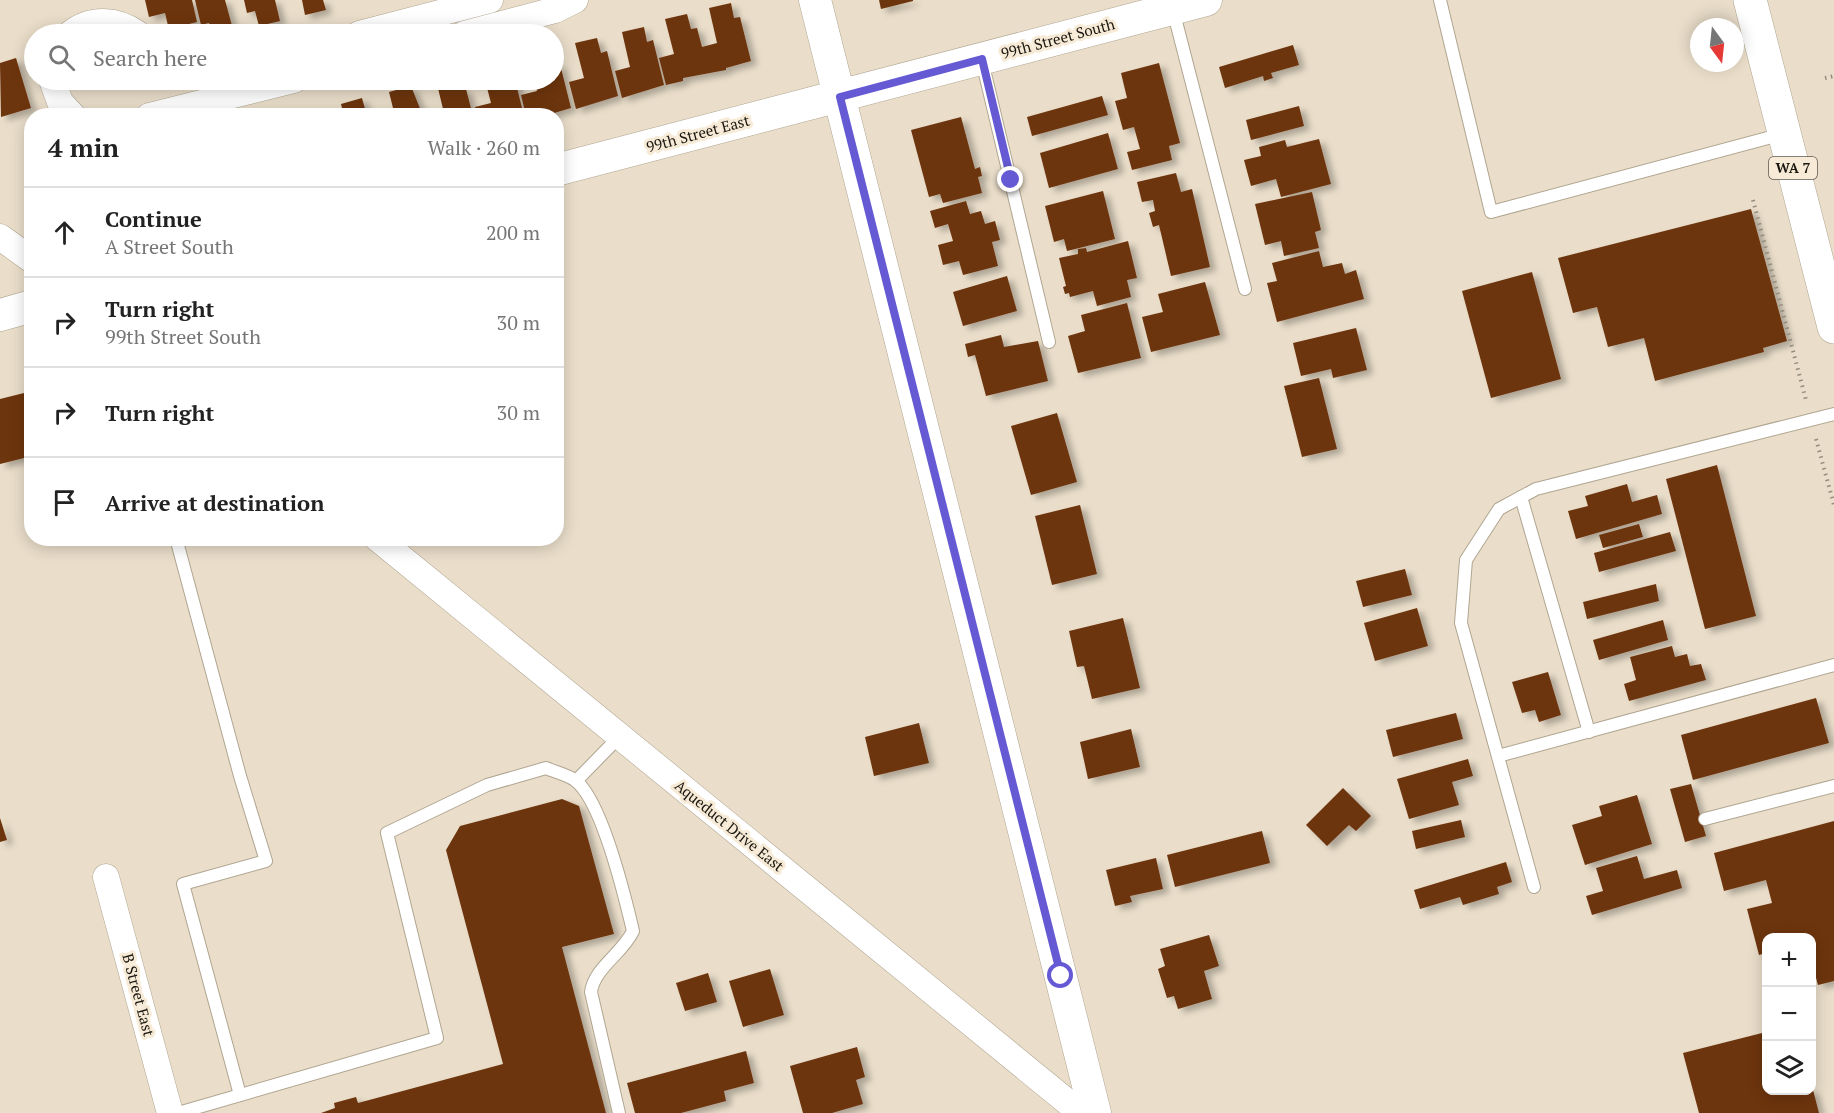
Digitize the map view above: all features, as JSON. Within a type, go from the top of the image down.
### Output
[{"type":"main road","name":"WA 7","points":[[1750,0],[1784,134],[1828,279],[1834,327]]},
{"type":"street","points":[[398,24],[490,0]]},
{"type":"street","points":[[502,24],[555,10],[575,0]]},
{"type":"street","points":[[815,0],[1095,1113]]},
{"type":"street","name":"99th Street South","points":[[840,97],[1206,0]]},
{"type":"street","points":[[88,24],[102,21],[119,24]]},
{"type":"street","points":[[56,90],[60,102],[66,108]]},
{"type":"street","points":[[180,108],[253,90]]},
{"type":"street","name":"99th Street East","points":[[564,168],[840,97]]},
{"type":"street","points":[[0,237],[24,254]]},
{"type":"street","points":[[0,315],[24,308]]},
{"type":"street","name":"Aqueduct Drive East","points":[[387,546],[1082,1113]]},
{"type":"street","name":"B Street East","points":[[106,877],[170,1113]]},
{"type":"lane","points":[[1440,0],[1491,212],[1784,134]]},
{"type":"lane","points":[[1173,9],[1245,289]]},
{"type":"lane","points":[[982,59],[1049,342]]},
{"type":"lane","points":[[1534,886],[1461,623],[1466,560],[1499,509],[1536,489],[1834,414]]},
{"type":"lane","points":[[1521,497],[1589,732]]},
{"type":"lane","points":[[178,546],[240,776],[266,861],[183,884],[240,1095]]},
{"type":"lane","points":[[1498,756],[1834,665]]},
{"type":"lane","points":[[576,781],[620,736]]},
{"type":"lane","points":[[178,1113],[437,1038],[387,833],[487,785],[546,768],[576,781],[593,806],[622,887],[633,931],[628,942],[592,981],[591,992],[619,1113]]},
{"type":"lane","points":[[1705,819],[1834,786]]},
{"type":"path","points":[[1825,78],[1834,76]]},
{"type":"path","points":[[1753,200],[1834,505]]},
{"type":"building","points":[[145,0],[192,0],[197,22],[168,24],[165,13],[149,17]]},
{"type":"building","points":[[195,0],[225,0],[232,24],[201,24]]},
{"type":"building","points":[[244,0],[275,0],[280,21],[258,24],[255,11],[247,13]]},
{"type":"building","points":[[302,0],[323,0],[326,10],[305,15]]},
{"type":"building","points":[[879,0],[913,0],[913,1],[881,9]]},
{"type":"building","points":[[731,3],[734,18],[740,17],[751,61],[726,68],[726,70],[683,78],[683,81],[666,85],[659,58],[674,54],[665,19],[687,14],[691,29],[697,28],[702,47],[717,43],[709,8]]},
{"type":"building","points":[[644,27],[647,42],[653,40],[664,85],[622,98],[615,71],[630,67],[622,32]]},
{"type":"building","points":[[597,38],[601,53],[607,51],[618,96],[576,109],[569,82],[584,78],[575,43]]},
{"type":"building","points":[[1293,45],[1299,65],[1271,73],[1273,78],[1264,81],[1263,76],[1225,88],[1219,67]]},
{"type":"building","points":[[16,58],[31,108],[24,108],[24,110],[1,117],[0,63]]},
{"type":"building","points":[[1159,63],[1180,143],[1169,146],[1172,160],[1132,170],[1127,152],[1140,149],[1134,127],[1123,130],[1115,101],[1127,98],[1121,73]]},
{"type":"building","points":[[564,80],[571,108],[564,110],[564,108],[524,108],[521,95],[537,91],[564,90]]},
{"type":"building","points":[[413,90],[420,108],[393,108],[389,92]]},
{"type":"building","points":[[438,90],[466,90],[471,108],[443,108]]},
{"type":"building","points":[[488,90],[518,90],[522,108],[475,108],[491,103]]},
{"type":"building","points":[[1102,96],[1108,115],[1032,136],[1027,117]]},
{"type":"building","points":[[362,98],[365,108],[342,108],[341,104]]},
{"type":"building","points":[[1299,106],[1304,126],[1251,140],[1246,120]]},
{"type":"building","points":[[961,117],[975,169],[980,167],[982,176],[978,177],[982,193],[943,203],[940,194],[929,197],[911,130]]},
{"type":"building","points":[[1108,133],[1118,169],[1049,188],[1040,153]]},
{"type":"building","points":[[1319,139],[1331,184],[1281,197],[1276,179],[1251,186],[1244,160],[1261,156],[1259,147],[1285,140],[1287,147]]},
{"type":"building","points":[[1176,173],[1181,192],[1192,189],[1210,267],[1171,276],[1159,225],[1153,227],[1149,213],[1155,211],[1153,200],[1142,202],[1137,182]]},
{"type":"building","points":[[1103,191],[1115,239],[1067,251],[1064,239],[1054,242],[1045,206]]},
{"type":"building","points":[[1312,192],[1321,230],[1315,232],[1319,248],[1284,256],[1281,241],[1265,245],[1255,204]]},
{"type":"building","points":[[966,201],[970,214],[981,211],[985,224],[995,221],[1000,240],[992,242],[998,266],[963,275],[959,261],[943,265],[938,245],[953,241],[948,224],[935,228],[930,211]]},
{"type":"building","points":[[1751,209],[1787,341],[1763,348],[1764,352],[1655,381],[1644,338],[1608,347],[1597,307],[1573,313],[1558,258]]},
{"type":"building","points":[[1128,241],[1137,278],[1127,280],[1131,297],[1097,306],[1093,291],[1070,297],[1069,293],[1065,294],[1063,287],[1066,286],[1059,258],[1078,254],[1078,249],[1086,248],[1087,252]]},
{"type":"building","points":[[1319,251],[1323,267],[1342,263],[1345,274],[1356,270],[1364,299],[1277,322],[1267,283],[1277,281],[1272,263]]},
{"type":"building","points":[[1532,272],[1561,379],[1491,398],[1462,291]]},
{"type":"building","points":[[1007,276],[1017,311],[963,326],[953,292]]},
{"type":"building","points":[[1205,282],[1220,335],[1151,352],[1142,317],[1163,312],[1158,294]]},
{"type":"building","points":[[1127,303],[1141,358],[1078,373],[1068,336],[1085,331],[1081,315]]},
{"type":"building","points":[[1356,328],[1367,370],[1333,378],[1331,369],[1301,376],[1293,343]]},
{"type":"building","points":[[1001,335],[1004,347],[1038,341],[1048,381],[986,396],[975,355],[968,357],[965,344]]},
{"type":"building","points":[[1319,378],[1337,449],[1302,457],[1284,386]]},
{"type":"building","points":[[24,393],[24,458],[0,464],[0,399]]},
{"type":"building","points":[[1057,413],[1077,482],[1031,495],[1011,426]]},
{"type":"building","points":[[1717,465],[1756,616],[1705,629],[1666,479]]},
{"type":"building","points":[[1627,484],[1632,502],[1657,495],[1662,514],[1576,539],[1568,511],[1588,506],[1585,496]]},
{"type":"building","points":[[1080,505],[1097,574],[1052,585],[1035,516]]},
{"type":"building","points":[[1639,524],[1643,537],[1603,548],[1599,535]]},
{"type":"building","points":[[1670,532],[1676,551],[1599,572],[1594,553]]},
{"type":"building","points":[[1405,569],[1412,595],[1363,607],[1356,581]]},
{"type":"building","points":[[1656,584],[1659,601],[1587,619],[1583,602]]},
{"type":"building","points":[[1417,608],[1428,646],[1375,661],[1364,623]]},
{"type":"building","points":[[1123,618],[1140,688],[1092,699],[1084,666],[1077,667],[1069,631]]},
{"type":"building","points":[[1663,620],[1668,640],[1599,660],[1593,640]]},
{"type":"building","points":[[1672,646],[1675,657],[1687,654],[1690,666],[1701,664],[1706,680],[1629,701],[1624,684],[1636,680],[1630,657]]},
{"type":"building","points":[[1548,672],[1561,715],[1539,722],[1535,710],[1522,713],[1512,682]]},
{"type":"building","points":[[1816,698],[1829,743],[1693,780],[1681,735]]},
{"type":"building","points":[[1456,713],[1463,739],[1393,757],[1386,730]]},
{"type":"building","points":[[919,723],[929,763],[874,776],[865,737]]},
{"type":"building","points":[[1131,729],[1140,767],[1088,779],[1080,742]]},
{"type":"building","points":[[1468,759],[1473,776],[1452,782],[1459,805],[1409,819],[1397,779]]},
{"type":"building","points":[[1691,784],[1706,836],[1685,842],[1670,789]]},
{"type":"building","points":[[1343,788],[1371,816],[1356,831],[1349,825],[1327,846],[1306,825]]},
{"type":"building","points":[[1637,795],[1652,844],[1585,865],[1572,825],[1602,816],[1599,806]]},
{"type":"building","points":[[562,799],[579,806],[614,934],[562,947],[606,1113],[321,1113],[335,1108],[334,1103],[356,1097],[358,1103],[503,1064],[446,850],[460,826]]},
{"type":"building","points":[[0,818],[7,840],[0,842]]},
{"type":"building","points":[[1461,820],[1465,837],[1416,849],[1412,831]]},
{"type":"building","points":[[1834,821],[1834,981],[1818,985],[1816,933],[1762,933],[1762,954],[1759,955],[1747,909],[1772,903],[1766,880],[1724,891],[1714,853]]},
{"type":"building","points":[[1262,831],[1270,863],[1175,887],[1167,855]]},
{"type":"building","points":[[1637,856],[1644,879],[1677,870],[1682,888],[1592,915],[1586,896],[1603,891],[1596,868]]},
{"type":"building","points":[[1156,858],[1163,889],[1130,896],[1132,902],[1115,906],[1106,870]]},
{"type":"building","points":[[1506,862],[1512,882],[1497,887],[1499,894],[1463,905],[1460,897],[1420,909],[1414,890]]},
{"type":"building","points":[[1209,935],[1219,966],[1204,971],[1212,999],[1178,1009],[1174,996],[1167,998],[1158,969],[1165,966],[1160,949]]},
{"type":"building","points":[[770,969],[784,1015],[743,1027],[729,981]]},
{"type":"building","points":[[708,973],[717,1002],[685,1011],[676,983]]},
{"type":"building","points":[[1762,1033],[1762,1095],[1814,1095],[1819,1113],[1699,1113],[1683,1053]]},
{"type":"building","points":[[857,1047],[865,1077],[856,1080],[863,1104],[832,1113],[803,1113],[790,1066]]},
{"type":"building","points":[[746,1051],[754,1083],[724,1091],[726,1101],[681,1113],[635,1113],[627,1083]]},
{"type":"route","points":[[1011,180],[982,59],[840,97],[1061,976]]}]
